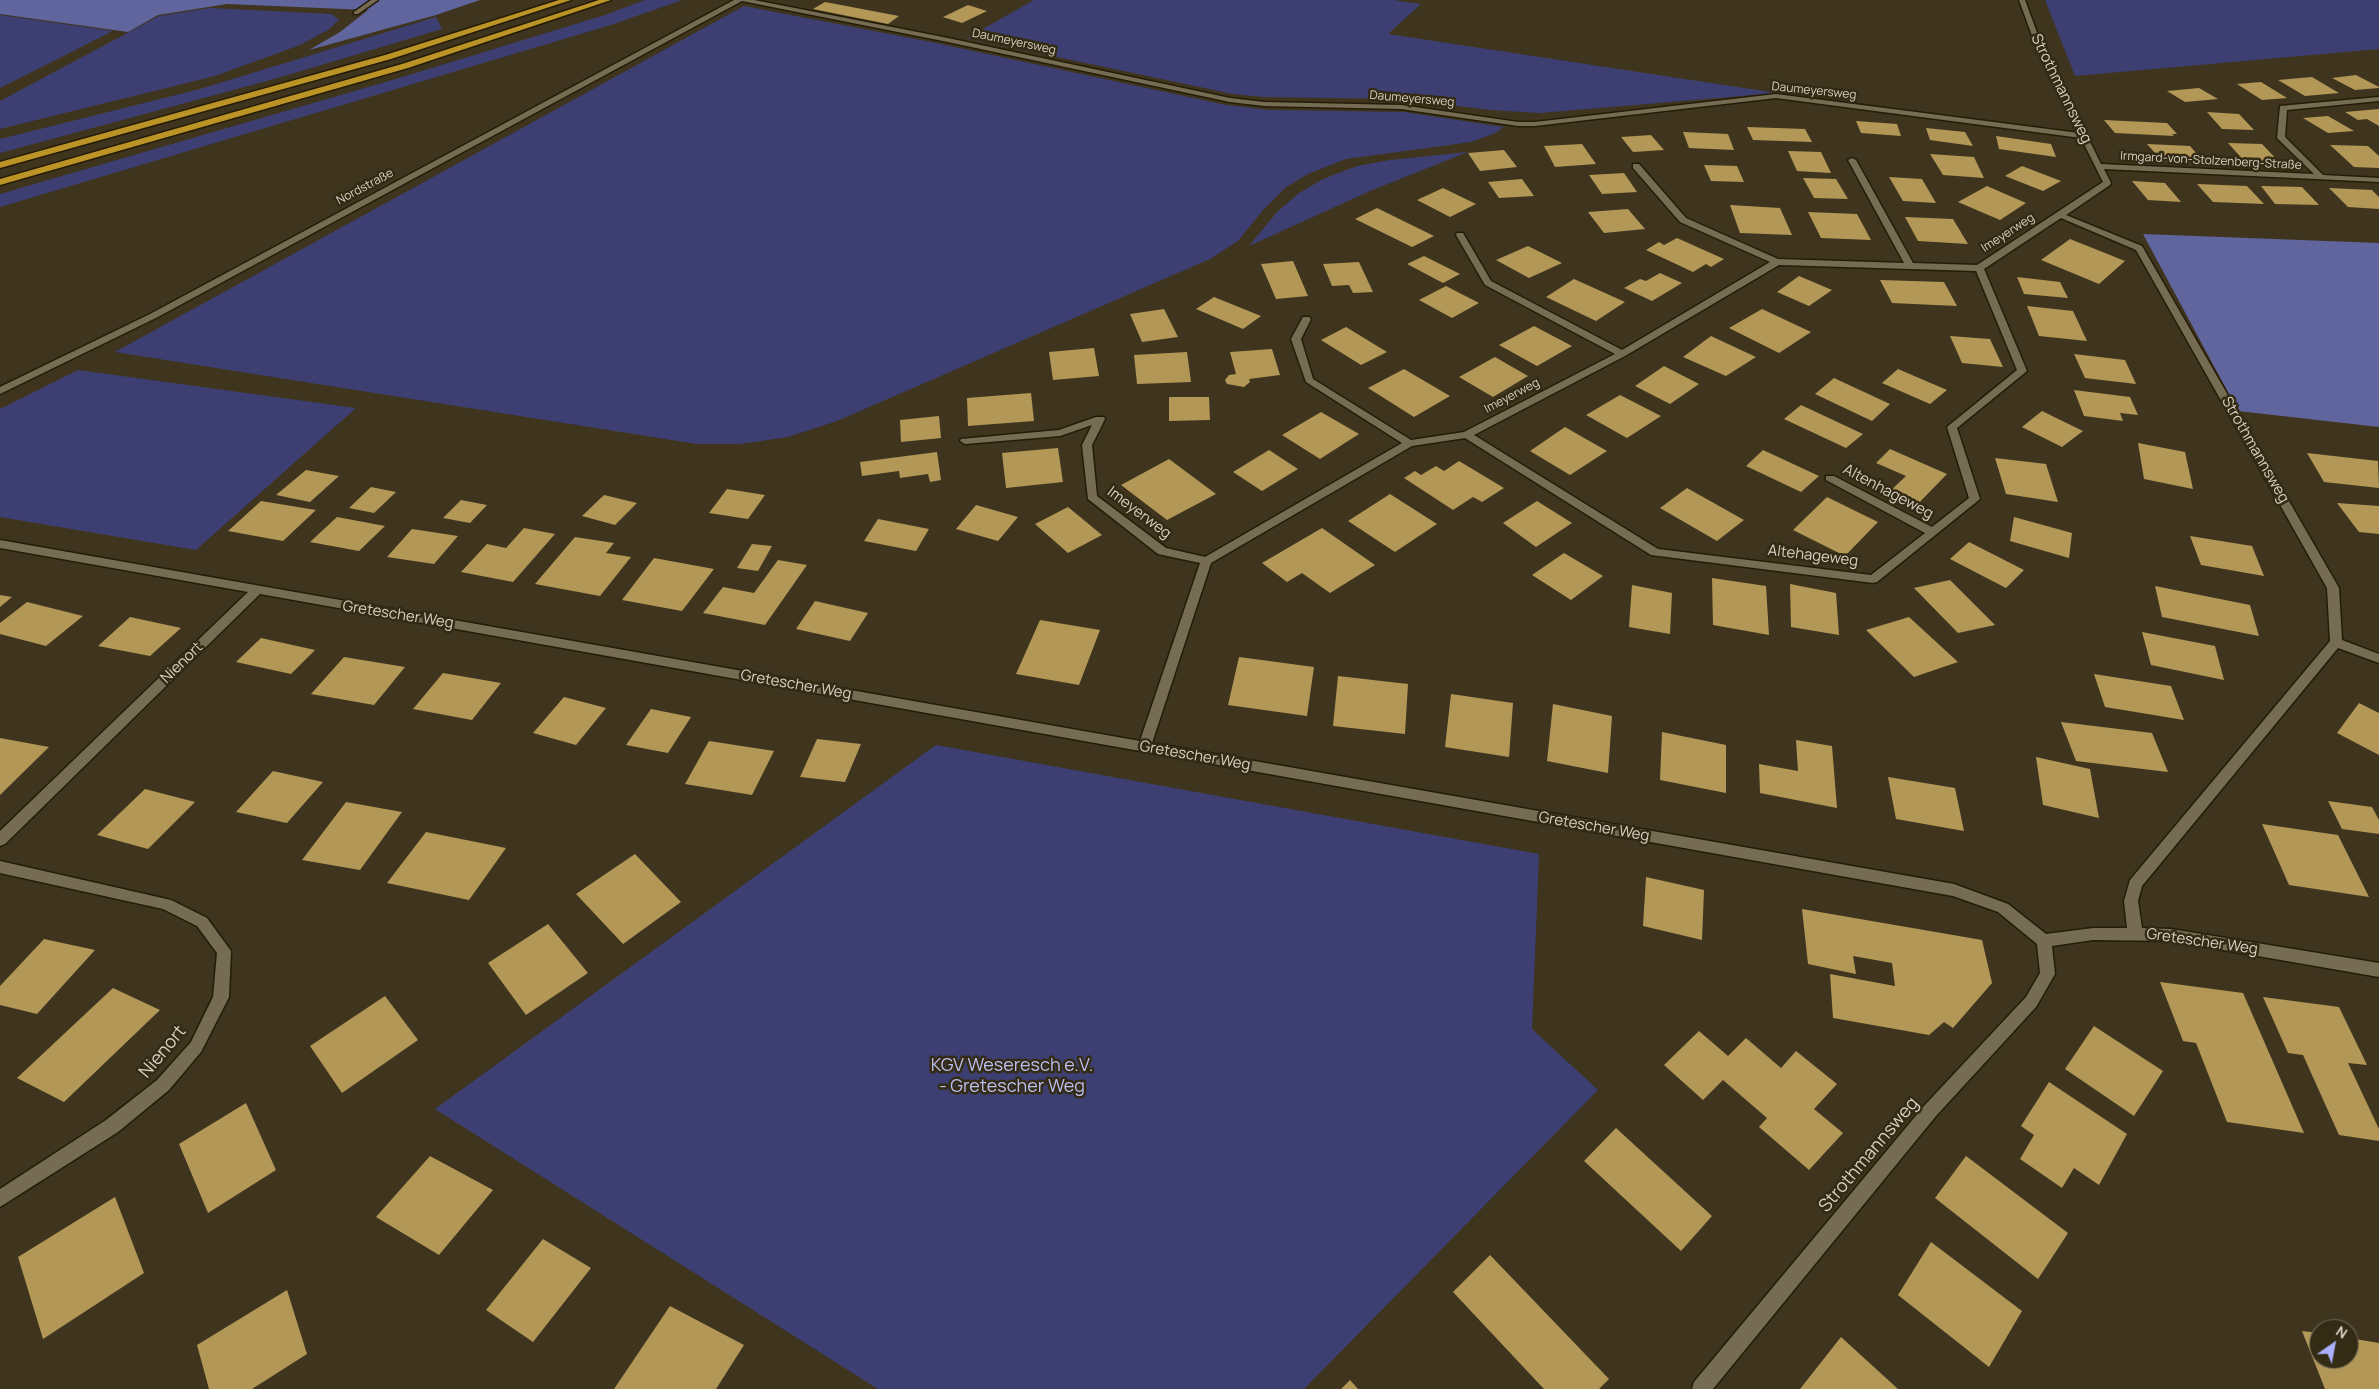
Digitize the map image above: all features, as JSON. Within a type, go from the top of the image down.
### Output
[{"type":"highway","points":[[0,165],[388,57],[567,0]]},
{"type":"highway","points":[[0,182],[405,66],[608,0]]},
{"type":"street","points":[[356,13],[375,0]]},
{"type":"street","name":"Nordstraße","points":[[0,391],[153,316],[739,0]]},
{"type":"street","name":"Daumeyersweg","points":[[744,0],[944,39],[1230,100],[1264,104],[1401,107],[1518,124],[1535,124],[1776,96],[2084,136]]},
{"type":"street","name":"Strothmannsweg","points":[[2022,0],[2037,42],[2107,183],[2060,215]]},
{"type":"street","name":"Irmgard-von-Stolzenberg-Straße","points":[[2322,178],[2281,138],[2283,108],[2379,99]]},
{"type":"street","points":[[1852,160],[1910,266]]},
{"type":"street","name":"Imeyerweg","points":[[1636,166],[1683,220],[1777,262],[1980,268],[2060,215]]},
{"type":"street","name":"Irmgard-von-Stolzenberg-Straße","points":[[2099,166],[2379,180]]},
{"type":"street","name":"Strothmannsweg","points":[[2060,215],[2139,248],[2334,588],[2336,642]]},
{"type":"street","points":[[1460,235],[1488,283],[1622,354]]},
{"type":"street","name":"Imeyerweg","points":[[965,441],[1060,433],[1100,419],[1087,445],[1092,497],[1162,551],[1206,561],[1409,443],[1467,435],[1622,354],[1777,262]]},
{"type":"street","name":"Altehageweg","points":[[1467,435],[1655,552],[1873,579],[1975,499],[1952,427],[2022,371],[1980,268]]},
{"type":"street","points":[[1306,319],[1296,339],[1309,380],[1409,443]]},
{"type":"street","name":"Altenhageweg","points":[[1830,478],[1932,532]]},
{"type":"street","name":"Gretescher Weg","points":[[0,544],[256,591],[1954,890],[2003,908],[2044,941],[2093,934],[2135,933],[2171,935],[2379,970]]},
{"type":"street","points":[[1144,747],[1206,561]]},
{"type":"street","name":"Nienort","points":[[0,840],[256,591]]},
{"type":"street","points":[[2135,933],[2131,901],[2135,884],[2336,642],[2379,659]]},
{"type":"street","name":"Nienort","points":[[0,867],[166,904],[202,922],[224,951],[221,996],[196,1047],[163,1085],[112,1126],[0,1199]]},
{"type":"street","name":"Strothmannsweg","points":[[1701,1389],[1930,1111],[2031,1002],[2048,974],[2044,941]]},
{"type":"green space","points":[[645,0],[682,0],[611,25],[0,207],[0,194],[396,79],[605,15]]},
{"type":"green space","points":[[1034,0],[1393,0],[1421,4],[1388,34],[1777,93],[1540,113],[1491,110],[1399,99],[1264,97],[1233,94],[967,38]]},
{"type":"green space","points":[[2045,0],[2379,0],[2379,49],[2075,76]]},
{"type":"green space","points":[[744,6],[936,43],[1226,105],[1269,110],[1404,112],[1504,127],[1493,134],[1471,142],[1346,159],[1308,174],[1285,188],[1263,210],[1238,241],[1210,259],[837,421],[788,437],[740,444],[697,444],[115,352]]},
{"type":"green space","points":[[210,8],[332,14],[339,20],[328,30],[300,45],[215,76],[0,129],[0,101],[159,16]]},
{"type":"green space","points":[[0,15],[113,31],[0,88]]},
{"type":"green space","points":[[436,17],[442,29],[274,79],[0,153],[0,139],[200,89]]},
{"type":"green space","points":[[1468,152],[1370,191],[1249,246],[1277,212],[1299,193],[1323,179],[1357,166],[1390,160]]},
{"type":"green space","points":[[78,370],[356,408],[196,550],[0,517],[0,409]]},
{"type":"green space","name":"KGV Weseresch e.V. - Gretescher Weg","points":[[936,745],[1539,854],[1532,1029],[1598,1090],[1304,1389],[878,1389],[435,1109]]},
{"type":"shaded area","points":[[0,0],[480,0],[436,15],[309,50],[340,32],[368,10],[227,4],[158,15],[128,32],[0,14]]},
{"type":"shaded area","points":[[2143,234],[2379,243],[2379,427],[2238,411]]},
{"type":"building","points":[[825,2],[899,16],[888,24],[813,9]]},
{"type":"building","points":[[968,5],[987,11],[962,23],[943,17]]},
{"type":"building","points":[[2356,75],[2379,88],[2355,90],[2332,78]]},
{"type":"building","points":[[2312,77],[2339,93],[2305,96],[2278,80]]},
{"type":"building","points":[[2261,82],[2287,98],[2262,100],[2237,84]]},
{"type":"building","points":[[2199,88],[2218,99],[2185,102],[2167,91]]},
{"type":"building","points":[[2379,109],[2379,126],[2367,119],[2358,120],[2345,112]]},
{"type":"building","points":[[2207,112],[2239,114],[2254,130],[2222,129]]},
{"type":"building","points":[[2328,116],[2354,131],[2328,133],[2303,118]]},
{"type":"building","points":[[2104,120],[2167,123],[2177,134],[2172,134],[2174,136],[2115,133]]},
{"type":"building","points":[[1856,121],[1897,124],[1901,136],[1861,133]]},
{"type":"building","points":[[1747,127],[1805,129],[1812,142],[1753,140]]},
{"type":"building","points":[[1926,128],[1965,132],[1973,146],[1930,140]]},
{"type":"building","points":[[1683,132],[1728,134],[1734,150],[1689,148]]},
{"type":"building","points":[[1651,135],[1664,150],[1633,152],[1621,137]]},
{"type":"building","points":[[1996,136],[2051,144],[2056,157],[1999,149]]},
{"type":"building","points":[[2228,143],[2262,144],[2282,165],[2247,164]]},
{"type":"building","points":[[1582,144],[1596,164],[1555,167],[1544,146]]},
{"type":"building","points":[[2147,144],[2190,146],[2205,163],[2162,161]]},
{"type":"building","points":[[2330,145],[2368,146],[2379,156],[2379,168],[2354,167]]},
{"type":"building","points":[[1504,150],[1517,167],[1480,171],[1468,153]]},
{"type":"building","points":[[1788,151],[1821,152],[1831,173],[1797,171]]},
{"type":"building","points":[[1930,154],[1974,157],[1984,178],[1943,175]]},
{"type":"building","points":[[1704,165],[1737,166],[1744,182],[1711,181]]},
{"type":"building","points":[[2022,166],[2061,181],[2043,191],[2005,176]]},
{"type":"building","points":[[1624,173],[1637,192],[1602,194],[1589,175]]},
{"type":"building","points":[[1889,177],[1922,179],[1936,203],[1903,201]]},
{"type":"building","points":[[1803,178],[1836,179],[1848,199],[1814,198]]},
{"type":"building","points":[[1522,179],[1534,196],[1499,198],[1488,182]]},
{"type":"building","points":[[2132,181],[2165,183],[2181,202],[2148,200]]},
{"type":"building","points":[[2197,184],[2247,186],[2264,204],[2213,202]]},
{"type":"building","points":[[1987,186],[2026,203],[2000,220],[1958,202]]},
{"type":"building","points":[[2261,186],[2302,187],[2319,205],[2275,204]]},
{"type":"building","points":[[1443,188],[1476,204],[1450,217],[1417,200]]},
{"type":"building","points":[[2329,188],[2372,190],[2379,197],[2379,209],[2348,207]]},
{"type":"building","points":[[1730,205],[1780,208],[1792,235],[1740,233]]},
{"type":"building","points":[[1377,208],[1434,236],[1412,247],[1355,219]]},
{"type":"building","points":[[1628,209],[1645,229],[1604,233],[1588,212]]},
{"type":"building","points":[[1808,212],[1857,214],[1871,240],[1821,238]]},
{"type":"building","points":[[1905,217],[1953,219],[1968,244],[1918,241]]},
{"type":"building","points":[[1677,238],[1724,259],[1711,267],[1706,264],[1693,272],[1646,250],[1659,242],[1664,245]]},
{"type":"building","points":[[2070,239],[2125,261],[2099,284],[2041,260]]},
{"type":"building","points":[[1528,246],[1562,263],[1529,278],[1496,260]]},
{"type":"building","points":[[1424,256],[1460,274],[1443,283],[1407,264]]},
{"type":"building","points":[[1293,261],[1308,296],[1276,299],[1261,264]]},
{"type":"building","points":[[1359,262],[1373,292],[1353,293],[1349,285],[1332,286],[1323,264]]},
{"type":"building","points":[[1660,273],[1682,283],[1652,301],[1624,288],[1640,279],[1646,281]]},
{"type":"building","points":[[1799,276],[1832,290],[1809,306],[1777,292]]},
{"type":"building","points":[[2017,277],[2060,282],[2068,298],[2024,294]]},
{"type":"building","points":[[1574,279],[1625,302],[1596,321],[1546,297]]},
{"type":"building","points":[[1880,280],[1944,282],[1957,306],[1892,303]]},
{"type":"building","points":[[1446,286],[1479,303],[1452,318],[1419,300]]},
{"type":"building","points":[[1214,297],[1261,316],[1243,329],[1196,309]]},
{"type":"building","points":[[2027,306],[2073,311],[2087,341],[2039,336]]},
{"type":"building","points":[[1164,309],[1178,337],[1142,342],[1130,314]]},
{"type":"building","points":[[1762,309],[1811,332],[1779,353],[1729,328]]},
{"type":"building","points":[[1534,326],[1572,346],[1537,366],[1499,345]]},
{"type":"building","points":[[1346,327],[1387,352],[1361,365],[1321,340]]},
{"type":"building","points":[[1711,336],[1756,357],[1726,376],[1683,357]]},
{"type":"building","points":[[1950,336],[1990,339],[2003,367],[1962,363]]},
{"type":"building","points":[[1094,348],[1099,376],[1053,380],[1049,352]]},
{"type":"building","points":[[1272,349],[1280,375],[1249,379],[1250,382],[1244,387],[1227,384],[1225,380],[1229,375],[1236,374],[1230,352]]},
{"type":"building","points":[[1187,352],[1191,382],[1137,384],[1134,355]]},
{"type":"building","points":[[2074,354],[2125,360],[2136,384],[2085,378]]},
{"type":"building","points":[[1495,357],[1528,376],[1493,397],[1459,377]]},
{"type":"building","points":[[1664,366],[1699,384],[1670,404],[1635,386]]},
{"type":"building","points":[[1404,369],[1450,396],[1414,417],[1368,388]]},
{"type":"building","points":[[1898,369],[1947,390],[1930,404],[1882,383]]},
{"type":"building","points":[[1834,378],[1890,404],[1872,421],[1815,394]]},
{"type":"building","points":[[2074,390],[2130,397],[2138,415],[2120,413],[2123,421],[2084,416]]},
{"type":"building","points":[[1031,393],[1034,421],[968,426],[967,398]]},
{"type":"building","points":[[1620,395],[1661,416],[1627,438],[1586,415]]},
{"type":"building","points":[[1169,397],[1209,397],[1210,420],[1169,421]]},
{"type":"building","points":[[1801,405],[1863,434],[1846,448],[1784,419]]},
{"type":"building","points":[[2042,411],[2083,431],[2062,447],[2022,427]]},
{"type":"building","points":[[1321,412],[1359,434],[1320,459],[1282,435]]},
{"type":"building","points":[[939,416],[941,438],[901,442],[900,420]]},
{"type":"building","points":[[1565,427],[1607,451],[1570,475],[1530,451]]},
{"type":"building","points":[[2138,443],[2185,452],[2193,489],[2144,479]]},
{"type":"building","points":[[1058,448],[1063,482],[1006,488],[1002,453]]},
{"type":"building","points":[[1890,449],[1947,474],[1913,509],[1885,496],[1906,476],[1876,463]]},
{"type":"building","points":[[1269,450],[1298,469],[1262,491],[1233,472]]},
{"type":"building","points":[[1763,450],[1819,476],[1801,492],[1746,466]]},
{"type":"building","points":[[937,452],[941,480],[930,482],[928,474],[900,478],[899,471],[862,476],[860,462]]},
{"type":"building","points":[[2307,453],[2378,461],[2379,488],[2324,482]]},
{"type":"building","points":[[1995,458],[2046,464],[2058,502],[2006,494]]},
{"type":"building","points":[[1169,459],[1216,494],[1167,520],[1121,485]]},
{"type":"building","points":[[1459,461],[1504,488],[1482,502],[1473,497],[1453,510],[1404,478],[1415,471],[1421,475],[1436,466],[1444,471]]},
{"type":"building","points":[[306,470],[339,476],[310,502],[276,495]]},
{"type":"building","points":[[371,487],[396,492],[374,513],[349,508]]},
{"type":"building","points":[[1687,488],[1744,520],[1717,541],[1660,508]]},
{"type":"building","points":[[727,489],[765,495],[748,519],[709,513]]},
{"type":"building","points":[[1390,494],[1437,524],[1395,552],[1348,521]]},
{"type":"building","points":[[604,495],[637,503],[615,525],[582,516]]},
{"type":"building","points":[[1827,497],[1878,522],[1845,556],[1793,530]]},
{"type":"building","points":[[461,500],[487,505],[470,523],[443,518]]},
{"type":"building","points":[[261,501],[316,510],[283,541],[228,531]]},
{"type":"building","points":[[1537,501],[1572,523],[1536,547],[1503,523]]},
{"type":"building","points":[[2337,503],[2379,506],[2379,534],[2359,532]]},
{"type":"building","points":[[976,505],[1018,517],[998,541],[956,529]]},
{"type":"building","points":[[1068,507],[1102,535],[1068,553],[1035,524]]},
{"type":"building","points":[[337,517],[385,526],[359,551],[310,542]]},
{"type":"building","points":[[2014,517],[2072,533],[2069,558],[2010,541]]},
{"type":"building","points":[[878,519],[929,529],[916,551],[864,541]]},
{"type":"building","points":[[524,528],[555,534],[513,582],[461,572],[487,544],[506,548]]},
{"type":"building","points":[[1322,528],[1375,565],[1330,593],[1302,573],[1287,582],[1262,563]]},
{"type":"building","points":[[412,529],[458,536],[434,564],[387,557]]},
{"type":"building","points":[[2190,536],[2252,546],[2264,576],[2201,565]]},
{"type":"building","points":[[575,537],[614,543],[606,553],[631,557],[600,596],[535,584]]},
{"type":"building","points":[[1969,542],[2024,570],[2006,588],[1950,559]]},
{"type":"building","points":[[752,544],[772,546],[758,571],[737,568]]},
{"type":"building","points":[[1564,553],[1603,576],[1571,600],[1532,575]]},
{"type":"building","points":[[654,558],[714,569],[682,611],[622,600]]},
{"type":"building","points":[[778,560],[807,565],[765,625],[703,613],[723,587],[754,593]]},
{"type":"building","points":[[1712,578],[1766,586],[1769,635],[1713,625]]},
{"type":"building","points":[[1950,580],[1995,625],[1958,633],[1914,588]]},
{"type":"building","points":[[1790,584],[1836,593],[1839,635],[1791,627]]},
{"type":"building","points":[[1632,585],[1672,593],[1670,634],[1629,627]]},
{"type":"building","points":[[2155,586],[2250,605],[2259,636],[2162,617]]},
{"type":"building","points":[[0,595],[12,597],[0,607]]},
{"type":"building","points":[[815,601],[868,613],[850,641],[796,629]]},
{"type":"building","points":[[27,602],[83,616],[46,646],[0,634],[0,623]]},
{"type":"building","points":[[130,617],[181,628],[150,656],[98,646]]},
{"type":"building","points":[[1909,617],[1958,662],[1914,677],[1866,630]]},
{"type":"building","points":[[1040,620],[1100,630],[1079,685],[1016,674]]},
{"type":"building","points":[[2142,632],[2215,646],[2224,680],[2151,665]]},
{"type":"building","points":[[261,638],[315,650],[291,674],[236,662]]},
{"type":"building","points":[[344,657],[405,667],[374,705],[311,694]]},
{"type":"building","points":[[1239,657],[1314,667],[1307,716],[1228,705]]},
{"type":"building","points":[[443,673],[501,683],[472,720],[413,709]]},
{"type":"building","points":[[2094,674],[2171,686],[2184,720],[2105,707]]},
{"type":"building","points":[[1338,676],[1408,684],[1405,734],[1333,726]]},
{"type":"building","points":[[1451,694],[1513,703],[1509,757],[1445,747]]},
{"type":"building","points":[[564,697],[606,708],[576,745],[533,733]]},
{"type":"building","points":[[2359,703],[2379,713],[2379,755],[2337,733]]},
{"type":"building","points":[[1553,704],[1612,716],[1608,773],[1547,761]]},
{"type":"building","points":[[651,709],[691,717],[668,753],[626,745]]},
{"type":"building","points":[[2061,722],[2152,733],[2168,772],[2076,761]]},
{"type":"building","points":[[1662,732],[1726,745],[1726,793],[1660,780]]},
{"type":"building","points":[[0,738],[49,747],[0,795]]},
{"type":"building","points":[[817,739],[861,744],[845,782],[800,777]]},
{"type":"building","points":[[1796,740],[1832,746],[1837,808],[1760,793],[1759,764],[1798,771]]},
{"type":"building","points":[[709,741],[774,751],[752,795],[685,784]]},
{"type":"building","points":[[2036,757],[2090,769],[2099,818],[2043,805]]},
{"type":"building","points":[[273,771],[323,782],[287,823],[236,812]]},
{"type":"building","points":[[1888,777],[1955,788],[1964,831],[1896,819]]},
{"type":"building","points":[[145,789],[195,802],[148,849],[97,835]]},
{"type":"building","points":[[2328,801],[2372,807],[2379,820],[2379,834],[2342,829]]},
{"type":"building","points":[[346,802],[402,812],[360,870],[302,860]]},
{"type":"building","points":[[2262,824],[2338,835],[2369,897],[2289,885]]},
{"type":"building","points":[[426,832],[506,848],[469,900],[387,883]]},
{"type":"building","points":[[635,854],[681,902],[623,944],[576,894]]},
{"type":"building","points":[[1646,877],[1704,890],[1702,940],[1643,926]]},
{"type":"building","points":[[1802,909],[1982,940],[1992,983],[1953,1028],[1944,1022],[1929,1035],[1833,1018],[1830,974],[1895,986],[1892,963],[1853,956],[1856,974],[1808,964]]},
{"type":"building","points":[[548,924],[588,973],[526,1015],[488,963]]},
{"type":"building","points":[[44,939],[95,950],[37,1014],[0,1005],[0,986]]},
{"type":"building","points":[[2160,982],[2243,993],[2304,1133],[2227,1122],[2196,1043],[2183,1041]]},
{"type":"building","points":[[113,988],[160,1010],[64,1102],[17,1078]]},
{"type":"building","points":[[385,996],[418,1040],[342,1093],[310,1046]]},
{"type":"building","points":[[2263,997],[2339,1007],[2367,1065],[2348,1063],[2379,1129],[2379,1141],[2339,1135],[2303,1055],[2288,1053]]},
{"type":"building","points":[[2094,1026],[2163,1071],[2134,1116],[2065,1069]]},
{"type":"building","points":[[1699,1031],[1728,1056],[1746,1038],[1781,1068],[1796,1051],[1837,1084],[1814,1109],[1843,1133],[1809,1170],[1759,1127],[1767,1118],[1723,1080],[1703,1100],[1664,1065]]},
{"type":"building","points":[[2049,1082],[2127,1134],[2099,1185],[2074,1168],[2062,1188],[2020,1159],[2034,1135],[2021,1126]]},
{"type":"building","points":[[246,1103],[276,1170],[208,1213],[179,1144]]},
{"type":"building","points":[[1616,1128],[1712,1216],[1681,1251],[1584,1161]]},
{"type":"building","points":[[430,1156],[493,1190],[439,1255],[376,1217]]},
{"type":"building","points":[[1966,1156],[2068,1233],[2038,1279],[1935,1198]]},
{"type":"building","points":[[115,1197],[144,1273],[43,1339],[18,1257]]},
{"type":"building","points":[[543,1239],[591,1268],[533,1342],[486,1310]]},
{"type":"building","points":[[1931,1242],[2022,1311],[1989,1367],[1898,1295]]},
{"type":"building","points":[[1490,1255],[1609,1379],[1599,1389],[1544,1389],[1453,1292]]},
{"type":"building","points":[[287,1290],[307,1354],[252,1389],[209,1389],[197,1345]]},
{"type":"building","points":[[670,1306],[744,1345],[716,1389],[614,1389]]},
{"type":"building","points":[[2302,1331],[2309,1332],[2309,1349]]},
{"type":"building","points":[[1841,1337],[1898,1389],[1800,1389]]},
{"type":"building","points":[[2359,1340],[2379,1343],[2379,1389],[2325,1389],[2317,1369],[2359,1369]]},
{"type":"building","points":[[1350,1380],[1358,1389],[1341,1389]]}]
